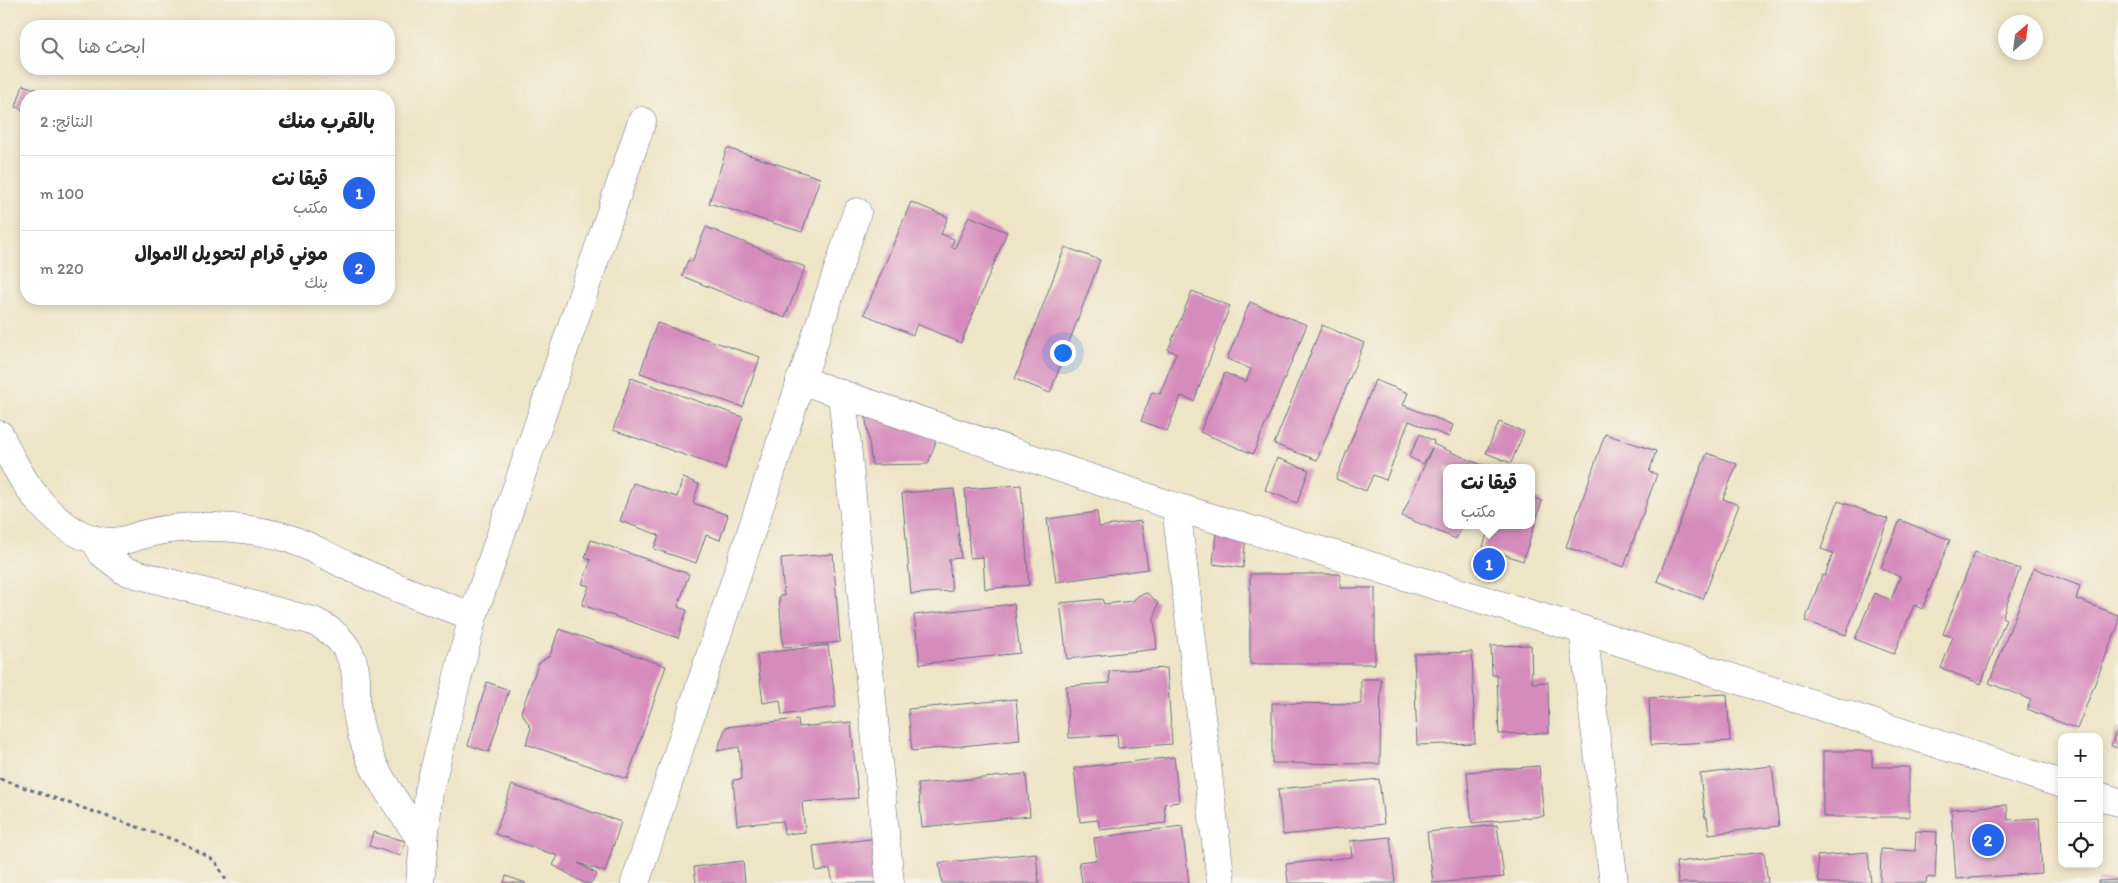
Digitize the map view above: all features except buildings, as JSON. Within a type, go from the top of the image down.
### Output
[{"type":"street","points":[[420,883],[426,812],[434,768],[473,616],[642,121]]},
{"type":"street","points":[[635,883],[857,212]]},
{"type":"street","points":[[800,380],[1176,507],[1583,630],[2058,783]]},
{"type":"street","points":[[842,394],[890,883]]},
{"type":"street","points":[[0,435],[16,466],[40,501],[69,528],[95,540],[122,541],[148,533],[187,528],[220,528],[279,536],[304,543],[389,585],[473,616]]},
{"type":"street","points":[[1176,507],[1221,883]]},
{"type":"street","points":[[95,540],[102,553],[125,571],[313,620],[339,637],[348,650],[354,664],[357,712],[372,760],[383,782],[424,844]]},
{"type":"street","points":[[1583,630],[1614,883]]},
{"type":"street","points":[[2103,797],[2118,802]]},
{"type":"path","points":[[0,780],[183,843],[216,861],[228,883]]},
{"type":"place","name":"قيقا نت","points":[[1489,564]]},
{"type":"place","name":"موني قرام لتحويل الاموال","points":[[1988,840]]}]
